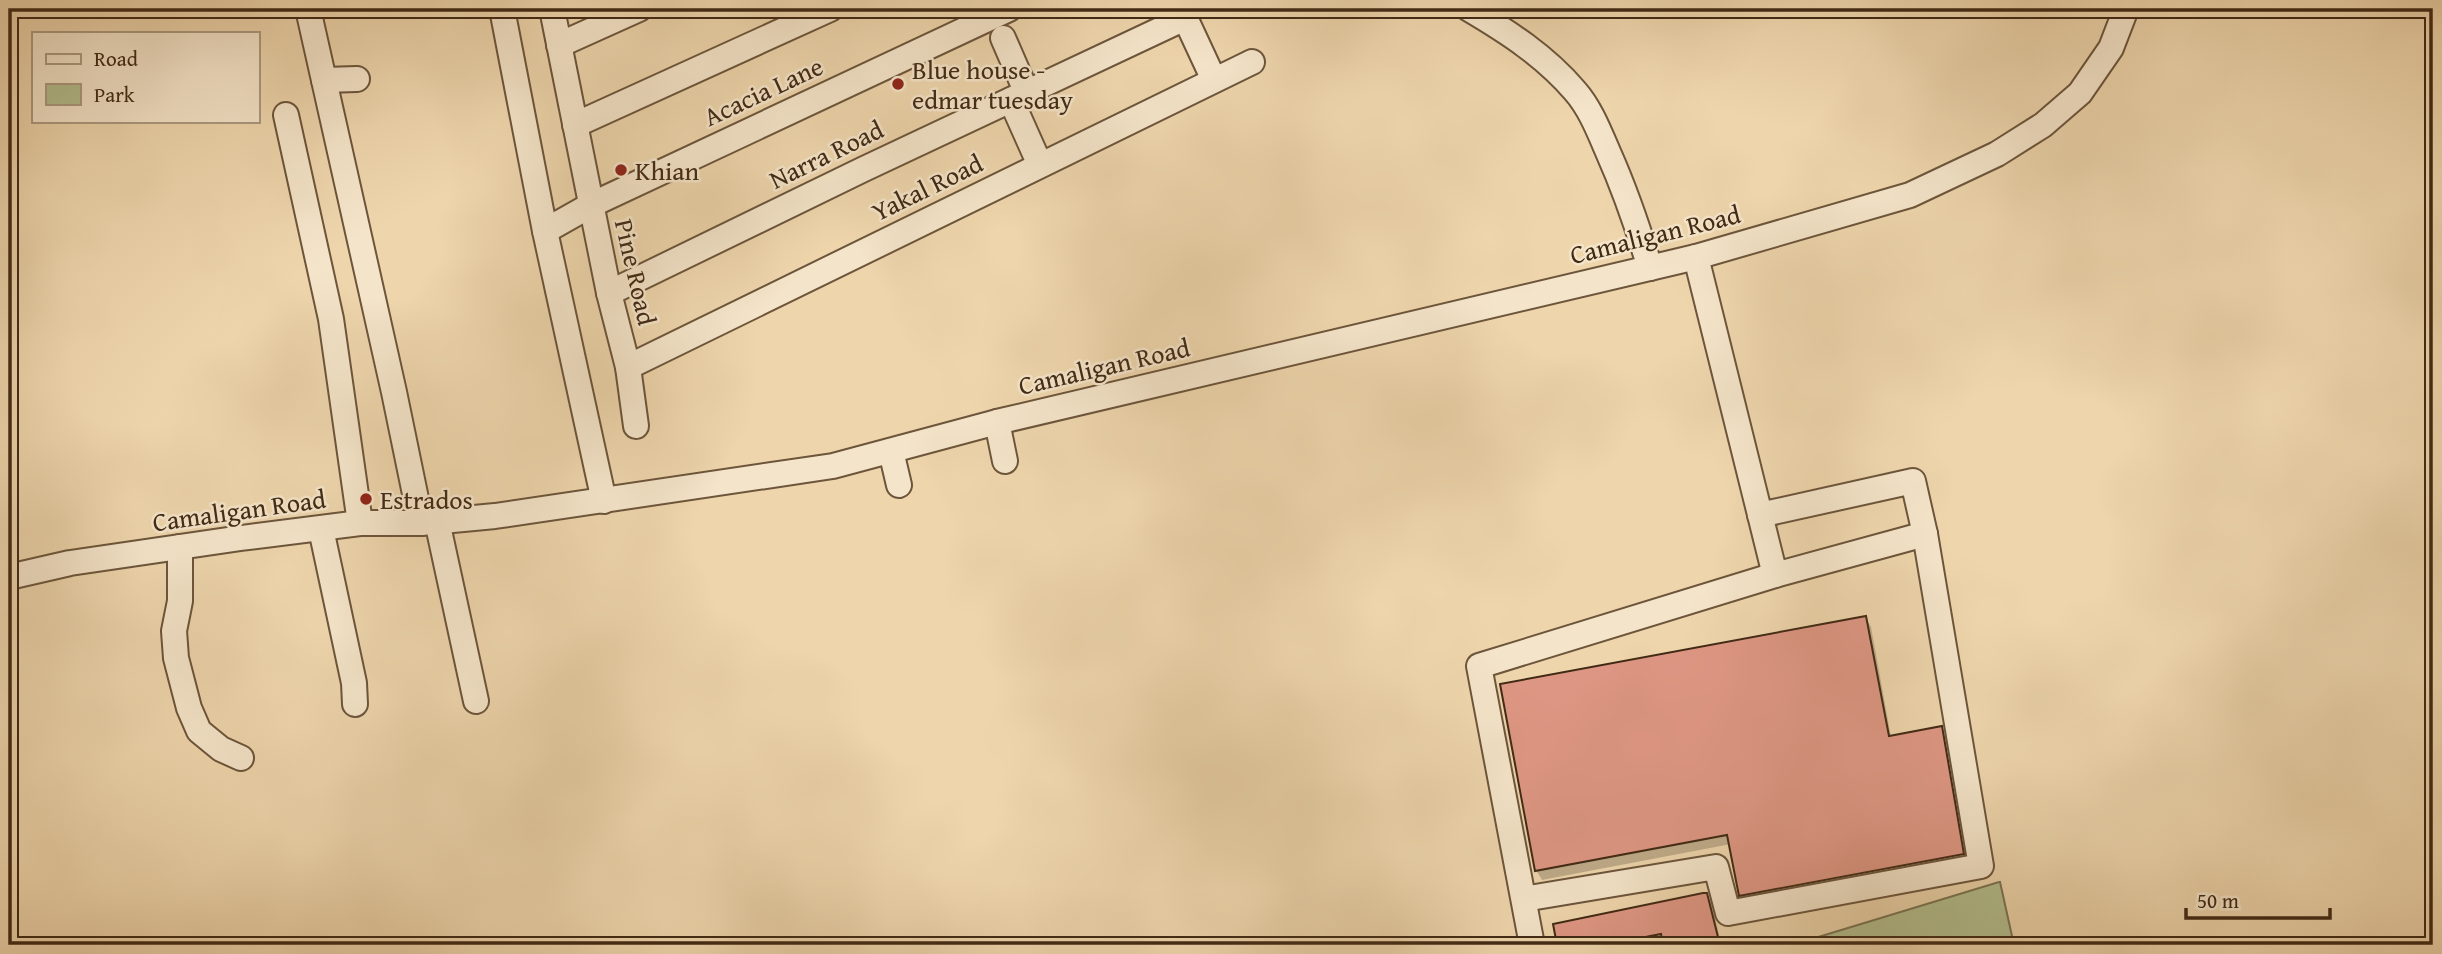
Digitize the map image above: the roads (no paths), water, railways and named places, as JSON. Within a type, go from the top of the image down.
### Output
[{"type":"street","points":[[308,9],[394,392],[476,701]]},
{"type":"street","points":[[502,9],[545,230],[604,501]]},
{"type":"street","name":"Pine Road","points":[[552,9],[609,293],[628,367],[636,425]]},
{"type":"street","points":[[559,45],[639,9]]},
{"type":"street","name":"Acacia Lane","points":[[545,230],[591,205],[1009,9]]},
{"type":"street","points":[[1469,9],[1511,34],[1545,60],[1576,93],[1597,126],[1630,202],[1650,268]]},
{"type":"street","name":"Camaligan Road","points":[[9,577],[70,563],[180,547],[360,523],[429,522],[604,501],[834,466],[997,422],[1696,257],[1910,195],[1997,154],[2043,125],[2080,93],[2111,48],[2126,9]]},
{"type":"street","points":[[575,125],[824,10]]},
{"type":"street","points":[[1183,13],[1214,80]]},
{"type":"street","name":"Narra Road","points":[[609,293],[1018,96],[1183,13]]},
{"type":"street","points":[[1003,38],[1040,165]]},
{"type":"street","name":"Yakal Road","points":[[628,367],[1252,62]]},
{"type":"street","points":[[324,80],[357,79]]},
{"type":"street","points":[[286,116],[331,319],[360,523]]},
{"type":"street","points":[[1696,257],[1775,575]]},
{"type":"street","points":[[997,422],[1005,461]]},
{"type":"street","points":[[891,451],[899,485]]},
{"type":"street","points":[[1524,899],[1716,867],[1728,913],[1981,866],[1925,534],[1913,481],[1760,515]]},
{"type":"street","points":[[321,529],[354,683],[355,704]]},
{"type":"street","points":[[1532,945],[1479,666],[1775,575],[1925,534]]},
{"type":"street","points":[[180,547],[180,601],[174,631],[176,658],[189,708],[199,731],[221,748],[241,758]]},
{"type":"place","name":"Blue house - edmar tuesday","points":[[898,84]]},
{"type":"place","name":"Khian","points":[[621,170]]},
{"type":"place","name":"Estrados","points":[[366,499]]}]
